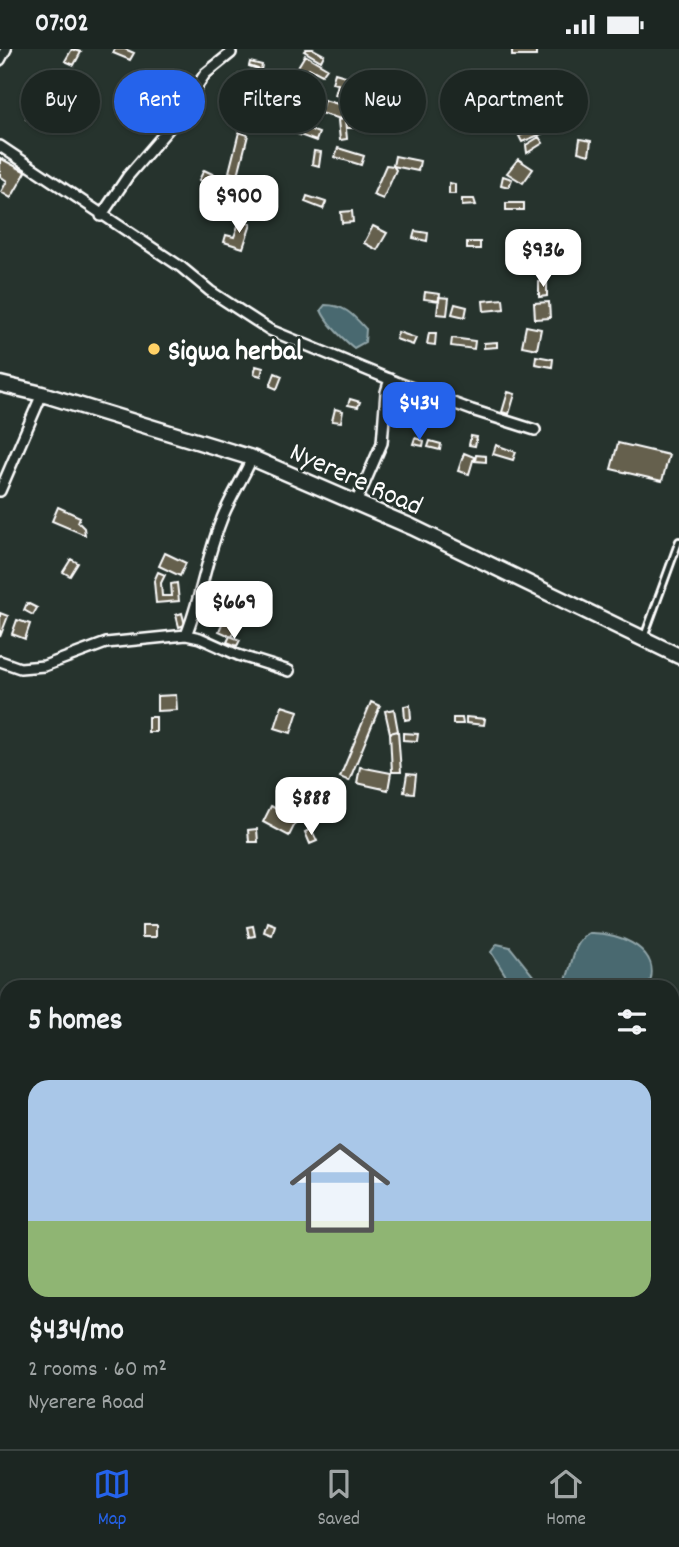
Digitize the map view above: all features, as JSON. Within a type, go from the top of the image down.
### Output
[{"type":"main road","name":"Nyerere Road","points":[[0,384],[42,394],[252,458],[412,527],[679,656]]},
{"type":"street","points":[[0,60],[6,49]]},
{"type":"street","points":[[101,216],[128,176],[171,126],[205,74],[231,53]]},
{"type":"street","points":[[0,146],[270,330],[472,410],[535,430]]},
{"type":"street","points":[[356,503],[382,443],[386,392],[390,379]]},
{"type":"street","points":[[0,491],[42,394]]},
{"type":"street","points":[[186,635],[221,520],[252,458]]},
{"type":"street","points":[[0,661],[20,668],[44,666],[106,642],[186,635],[289,671]]},
{"type":"lane","points":[[644,638],[679,541]]},
{"type":"water","points":[[325,305],[338,307],[353,315],[366,329],[365,342],[354,348],[345,340],[331,326],[321,310]]},
{"type":"water","points":[[590,933],[614,936],[637,946],[650,963],[650,980],[566,980],[576,949]]},
{"type":"water","points":[[497,944],[510,947],[536,980],[509,980],[491,952]]},
{"type":"building","points":[[72,49],[81,52],[74,65],[65,61]]},
{"type":"building","points":[[115,49],[134,53],[130,60],[113,53]]},
{"type":"building","points":[[313,49],[324,55],[321,61],[304,51]]},
{"type":"building","points":[[512,49],[536,49],[536,56],[512,56]]},
{"type":"building","points":[[305,55],[327,68],[326,70],[296,70]]},
{"type":"building","points":[[250,62],[262,65],[261,70],[249,66]]},
{"type":"building","points":[[335,73],[340,74],[340,96],[335,95],[338,84],[332,83]]},
{"type":"building","points":[[326,101],[340,105],[340,119],[326,115]]},
{"type":"building","points":[[338,120],[340,133],[346,133],[347,139],[340,140]]},
{"type":"building","points":[[239,133],[248,135],[238,175],[229,172]]},
{"type":"building","points":[[294,133],[319,133],[316,141]]},
{"type":"building","points":[[526,133],[544,133],[522,142],[519,136]]},
{"type":"building","points":[[539,137],[543,143],[527,153],[526,145]]},
{"type":"building","points":[[580,139],[591,141],[589,155],[578,152]]},
{"type":"building","points":[[338,148],[364,156],[361,165],[335,157]]},
{"type":"building","points":[[314,151],[321,152],[319,166],[312,164]]},
{"type":"building","points":[[395,156],[420,161],[418,171],[393,166]]},
{"type":"building","points":[[0,158],[26,172],[11,198],[1,192],[7,181],[0,176]]},
{"type":"building","points":[[518,159],[533,169],[523,183],[507,173]]},
{"type":"building","points":[[386,165],[393,166],[396,170],[383,199],[373,195]]},
{"type":"building","points":[[204,170],[223,179],[218,189],[199,180]]},
{"type":"building","points":[[503,176],[512,179],[509,187],[501,185]]},
{"type":"building","points":[[228,183],[237,186],[230,202],[222,199]]},
{"type":"building","points":[[449,183],[455,184],[455,194],[449,194]]},
{"type":"building","points":[[307,196],[326,202],[323,209],[305,202]]},
{"type":"building","points":[[462,199],[474,199],[476,205],[462,206]]},
{"type":"building","points":[[506,203],[524,203],[524,210],[506,210]]},
{"type":"building","points":[[352,211],[353,222],[342,223],[341,212]]},
{"type":"building","points":[[240,220],[251,224],[243,248],[224,242],[226,235],[234,237]]},
{"type":"building","points":[[373,226],[387,233],[377,250],[364,243]]},
{"type":"building","points":[[415,231],[428,233],[427,241],[413,238]]},
{"type":"building","points":[[467,242],[480,242],[480,249],[467,249]]},
{"type":"building","points":[[547,281],[547,296],[539,297],[539,282]]},
{"type":"building","points":[[425,292],[440,294],[439,301],[424,299]]},
{"type":"building","points":[[439,297],[449,298],[447,315],[437,314]]},
{"type":"building","points":[[503,299],[504,309],[484,311],[483,301]]},
{"type":"building","points":[[549,302],[550,318],[535,319],[534,303]]},
{"type":"building","points":[[455,304],[467,307],[465,317],[452,314]]},
{"type":"building","points":[[526,326],[541,329],[537,349],[522,346]]},
{"type":"building","points":[[398,332],[416,338],[413,345],[396,339]]},
{"type":"building","points":[[429,333],[436,333],[435,345],[427,344]]},
{"type":"building","points":[[452,338],[475,341],[474,349],[451,346]]},
{"type":"building","points":[[497,342],[497,347],[484,348],[484,343]]},
{"type":"building","points":[[536,356],[553,359],[552,367],[535,364]]},
{"type":"building","points":[[256,366],[263,368],[261,376],[254,374]]},
{"type":"building","points":[[275,373],[282,376],[277,389],[270,386]]},
{"type":"building","points":[[508,392],[515,394],[509,414],[502,412]]},
{"type":"building","points":[[350,399],[360,402],[358,407],[348,405]]},
{"type":"building","points":[[335,409],[343,411],[341,422],[332,421]]},
{"type":"building","points":[[471,436],[477,437],[475,446],[469,445]]},
{"type":"building","points":[[415,438],[424,441],[423,446],[413,444]]},
{"type":"building","points":[[430,441],[441,444],[440,450],[428,447]]},
{"type":"building","points":[[618,443],[669,455],[662,481],[611,469]]},
{"type":"building","points":[[496,445],[516,452],[513,460],[493,454]]},
{"type":"building","points":[[464,453],[474,457],[469,474],[458,471]]},
{"type":"building","points":[[476,455],[486,456],[486,462],[475,461]]},
{"type":"building","points":[[58,507],[80,517],[78,522],[84,528],[85,535],[52,521]]},
{"type":"building","points":[[165,553],[186,563],[180,576],[159,566]]},
{"type":"building","points":[[71,559],[78,563],[70,576],[63,572]]},
{"type":"building","points":[[158,572],[165,575],[161,583],[162,596],[172,596],[171,584],[177,583],[179,601],[156,603],[154,581]]},
{"type":"building","points":[[27,603],[37,608],[33,615],[24,610]]},
{"type":"building","points":[[0,613],[8,616],[0,637]]},
{"type":"building","points":[[182,613],[185,625],[179,627],[176,615]]},
{"type":"building","points":[[224,619],[238,624],[232,637],[219,631]]},
{"type":"building","points":[[17,620],[30,624],[25,639],[12,634]]},
{"type":"building","points":[[230,636],[240,640],[237,646],[227,642]]},
{"type":"building","points":[[176,695],[177,710],[157,711],[157,696]]},
{"type":"building","points":[[371,702],[380,706],[349,781],[340,777]]},
{"type":"building","points":[[410,705],[411,719],[405,720],[404,706]]},
{"type":"building","points":[[282,706],[298,711],[291,733],[275,728]]},
{"type":"building","points":[[394,709],[398,731],[390,733],[385,711]]},
{"type":"building","points":[[148,717],[156,717],[156,732],[148,732]]},
{"type":"building","points":[[466,717],[485,719],[484,725],[466,723]]},
{"type":"building","points":[[453,718],[462,718],[463,724],[453,724]]},
{"type":"building","points":[[398,731],[401,772],[392,772],[390,733]]},
{"type":"building","points":[[403,733],[418,734],[417,741],[403,740]]},
{"type":"building","points":[[360,767],[391,773],[388,790],[357,783]]},
{"type":"building","points":[[407,774],[416,775],[414,793],[404,792]]},
{"type":"building","points":[[271,806],[297,820],[289,836],[263,822]]},
{"type":"building","points":[[257,829],[258,842],[249,842],[248,830]]},
{"type":"building","points":[[311,829],[317,841],[310,844],[305,832]]},
{"type":"building","points":[[267,922],[275,925],[272,935],[264,932]]},
{"type":"building","points":[[142,925],[156,925],[156,937],[142,937]]},
{"type":"building","points":[[253,926],[255,936],[249,937],[247,927]]},
{"type":"place","name":"Sigwa herbal","points":[[154,349]]}]
